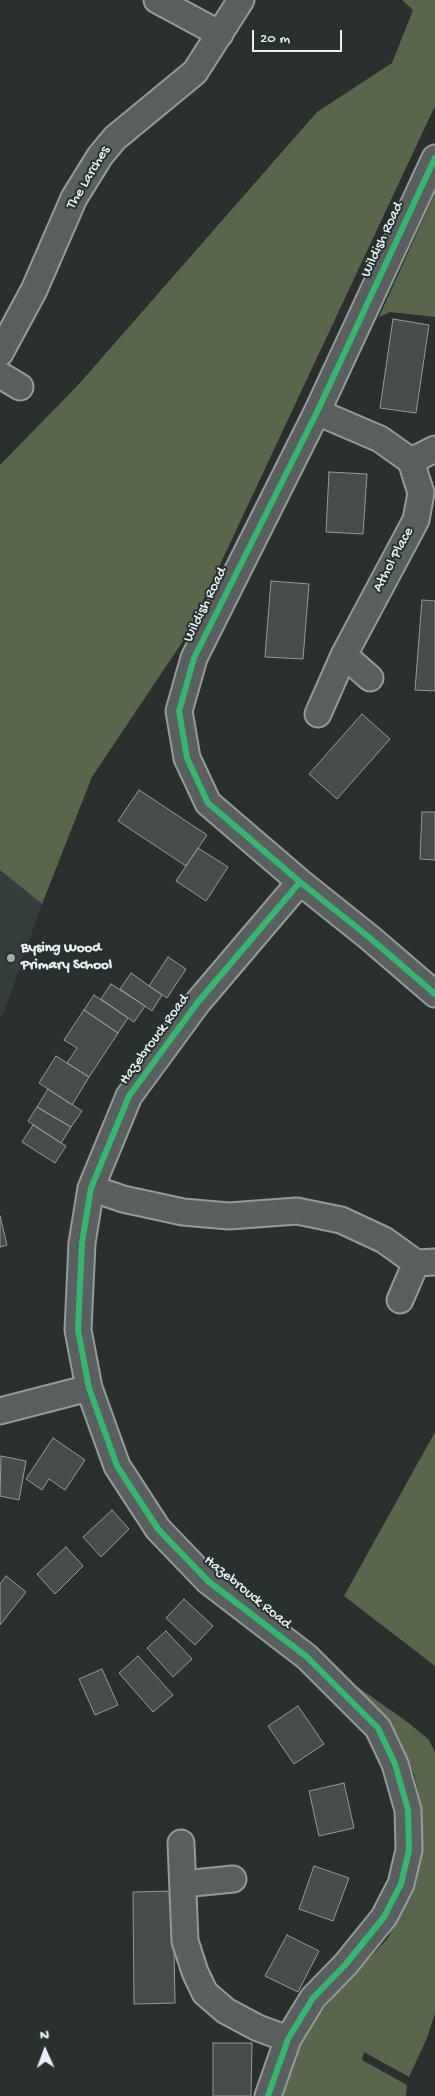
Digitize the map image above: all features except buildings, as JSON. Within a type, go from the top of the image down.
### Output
[{"type":"street","points":[[157,0],[220,34]]},
{"type":"street","name":"The Larches","points":[[0,353],[34,290],[74,198],[100,156],[115,138],[195,72],[241,0]]},
{"type":"street","name":"Wildish Road","points":[[435,158],[317,412],[194,658],[179,710],[187,758],[208,803],[435,994]]},
{"type":"street","points":[[317,412],[380,439],[411,461],[435,449]]},
{"type":"street","name":"Athol Place","points":[[318,714],[344,654],[416,520],[420,493],[411,461]]},
{"type":"street","points":[[344,654],[370,678]]},
{"type":"street","name":"Hazebrouck Road","points":[[268,2096],[288,2039],[314,1998],[346,1964],[384,1917],[402,1884],[409,1850],[408,1810],[395,1764],[378,1728],[308,1657],[208,1581],[158,1529],[116,1466],[89,1388],[78,1330],[82,1243],[91,1188],[128,1096],[198,1002],[300,882]]},
{"type":"street","points":[[91,1188],[123,1199],[183,1212],[229,1216],[297,1211],[342,1220],[426,1262],[400,1300]]},
{"type":"street","points":[[0,1412],[89,1388]]},
{"type":"street","points":[[182,1843],[185,1941],[195,1972],[205,1993],[226,2011],[258,2028],[288,2039]]},
{"type":"street","points":[[183,1884],[233,1880]]},
{"type":"shaded area","name":"Bysing Wood Primary School","points":[[0,870],[42,904],[4,1012],[0,1017]]},
{"type":"green space","points":[[402,0],[435,0],[435,106],[187,635],[92,777],[42,904],[0,870],[0,465],[79,384],[317,112],[392,63],[413,10]]},
{"type":"green space","points":[[435,193],[435,317],[390,312],[379,317]]},
{"type":"green space","points":[[435,1432],[435,1666],[344,1596]]},
{"type":"green space","points":[[355,1685],[410,1724],[429,1740],[435,1753],[435,2013],[427,2038],[409,2077],[364,2052],[362,2060],[407,2085],[406,2096],[281,2096],[294,2055],[306,2030],[315,2023],[320,2013],[341,1988],[388,1938],[403,1907],[418,1864],[422,1834],[420,1801],[414,1774],[388,1724]]},
{"type":"cycle path","points":[[435,158],[317,412],[194,658],[179,711],[187,758],[208,803],[435,994]]},
{"type":"cycle path","points":[[268,2096],[288,2039],[313,1998],[346,1964],[384,1917],[401,1884],[409,1850],[408,1810],[395,1764],[378,1728],[307,1657],[208,1581],[158,1529],[117,1466],[89,1388],[78,1330],[82,1243],[91,1188],[129,1096],[198,1002],[300,882]]},
{"type":"place","name":"Bysing Wood Primary School","points":[[11,958]]}]
